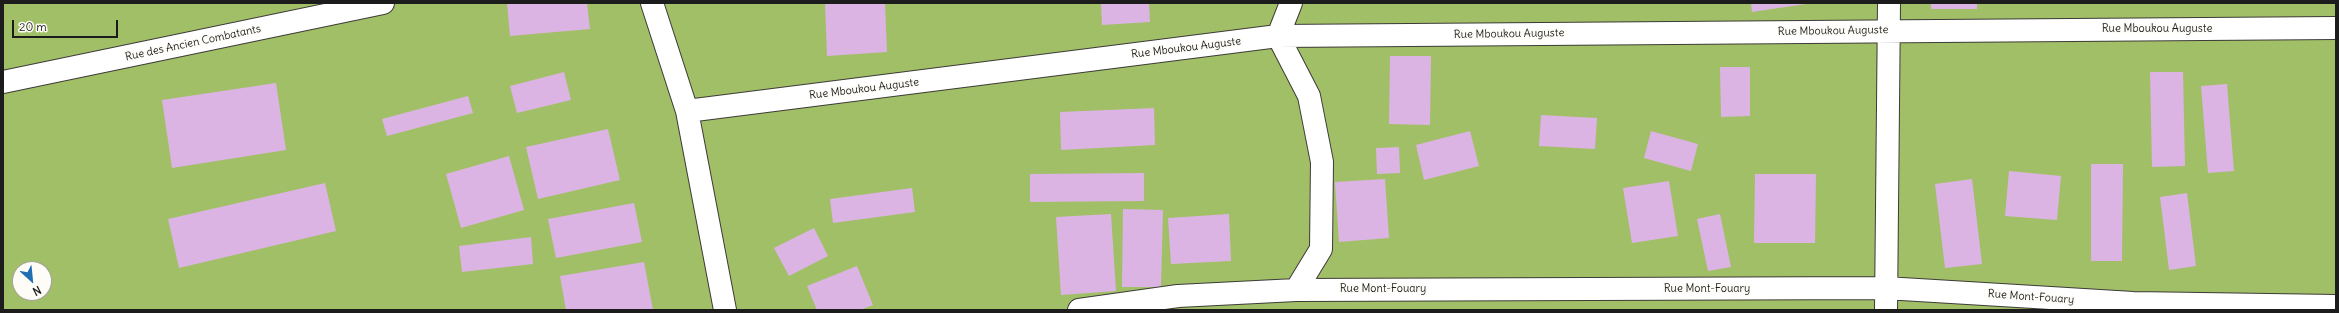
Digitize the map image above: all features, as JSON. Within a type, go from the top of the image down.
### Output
[{"type":"street","name":"Rue des Ancien Combatants","points":[[3,82],[383,3]]},
{"type":"street","points":[[652,3],[687,111],[725,310]]},
{"type":"street","points":[[1291,3],[1278,36],[1309,96],[1322,162],[1321,249],[1296,290]]},
{"type":"street","points":[[1886,310],[1890,30],[1889,3]]},
{"type":"street","name":"Rue Mboukou Auguste","points":[[687,111],[1278,36],[1890,30],[2336,28]]},
{"type":"street","name":"Rue Mont-Fouary","points":[[1079,310],[1178,296],[1296,290],[1886,288],[2133,304],[2336,306]]},
{"type":"green space","points":[[3,3],[2336,3],[2336,310],[3,310]]},
{"type":"building","points":[[507,3],[587,3],[590,29],[510,36]]},
{"type":"building","points":[[825,3],[885,3],[887,52],[827,56]]},
{"type":"building","points":[[1101,3],[1149,3],[1150,22],[1102,25]]},
{"type":"building","points":[[1751,3],[1806,3],[1806,4],[1752,12]]},
{"type":"building","points":[[1931,3],[1977,3],[1977,9],[1931,9]]},
{"type":"building","points":[[1390,56],[1431,56],[1430,125],[1389,124]]},
{"type":"building","points":[[1720,67],[1750,67],[1750,116],[1721,117]]},
{"type":"building","points":[[564,72],[571,100],[517,113],[510,86]]},
{"type":"building","points":[[2150,72],[2183,72],[2185,166],[2152,167]]},
{"type":"building","points":[[276,83],[286,150],[172,168],[162,100]]},
{"type":"building","points":[[2227,84],[2234,171],[2208,173],[2201,86]]},
{"type":"building","points":[[468,96],[473,113],[387,136],[382,119]]},
{"type":"building","points":[[1154,108],[1155,145],[1061,150],[1060,112]]},
{"type":"building","points":[[1541,115],[1597,118],[1595,149],[1539,146]]},
{"type":"building","points":[[608,129],[620,180],[538,199],[526,147]]},
{"type":"building","points":[[1470,131],[1479,166],[1424,180],[1416,145]]},
{"type":"building","points":[[1651,131],[1698,144],[1691,171],[1644,158]]},
{"type":"building","points":[[1399,147],[1400,173],[1377,174],[1376,148]]},
{"type":"building","points":[[509,156],[524,210],[461,228],[446,174]]},
{"type":"building","points":[[2091,164],[2123,164],[2122,261],[2091,261]]},
{"type":"building","points":[[2009,171],[2061,176],[2057,220],[2005,216]]},
{"type":"building","points":[[1144,173],[1144,201],[1030,202],[1030,174]]},
{"type":"building","points":[[1755,174],[1816,174],[1815,243],[1754,243]]},
{"type":"building","points":[[1385,179],[1389,238],[1339,242],[1335,182]]},
{"type":"building","points":[[1972,179],[1982,264],[1945,268],[1935,184]]},
{"type":"building","points":[[1669,181],[1678,236],[1632,243],[1623,188]]},
{"type":"building","points":[[325,183],[336,231],[179,268],[168,219]]},
{"type":"building","points":[[912,188],[915,212],[833,223],[830,199]]},
{"type":"building","points":[[2187,193],[2196,266],[2169,270],[2160,197]]},
{"type":"building","points":[[634,203],[642,242],[556,258],[548,219]]},
{"type":"building","points":[[1123,209],[1163,210],[1161,287],[1122,287]]},
{"type":"building","points":[[1111,214],[1116,291],[1061,295],[1056,217]]},
{"type":"building","points":[[1229,214],[1231,261],[1171,264],[1168,218]]},
{"type":"building","points":[[1720,214],[1731,267],[1708,271],[1697,219]]},
{"type":"building","points":[[814,228],[828,256],[789,276],[774,248]]},
{"type":"building","points":[[531,237],[533,264],[462,272],[459,246]]},
{"type":"building","points":[[644,262],[653,310],[566,310],[560,276]]},
{"type":"building","points":[[857,266],[873,305],[860,310],[817,310],[807,286]]}]
